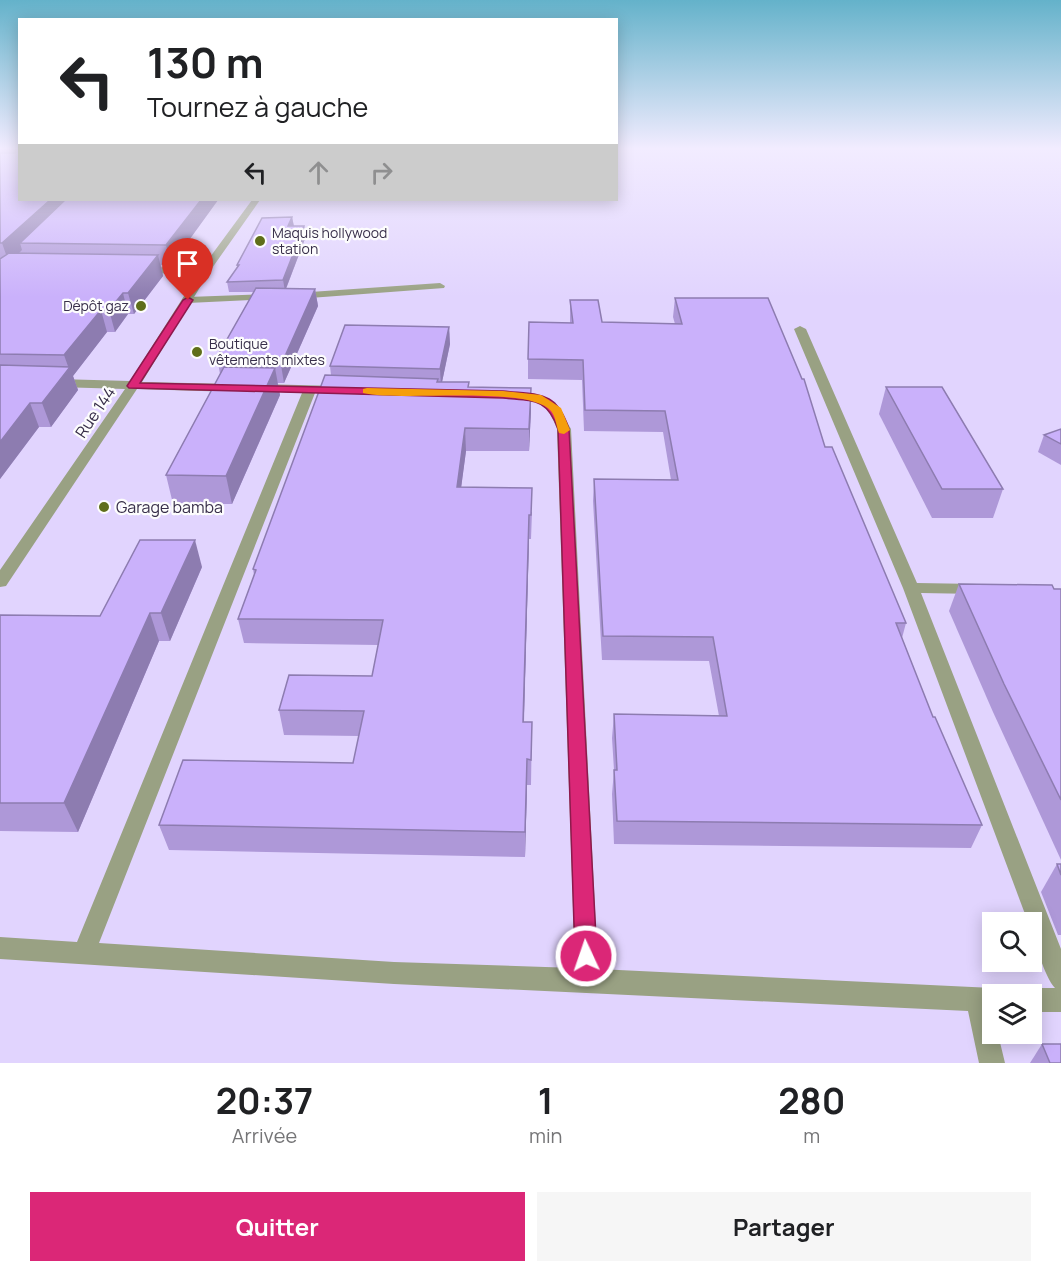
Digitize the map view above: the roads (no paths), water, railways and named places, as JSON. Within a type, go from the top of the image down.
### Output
[{"type":"street","name":"Rue 144","points":[[0,582],[133,386],[205,271],[255,201]]},
{"type":"street","points":[[126,270],[205,271]]},
{"type":"street","points":[[188,300],[315,295],[440,286]]},
{"type":"street","points":[[800,329],[911,588],[1061,979]]},
{"type":"street","points":[[44,383],[356,391]]},
{"type":"street","points":[[84,953],[310,390]]},
{"type":"street","points":[[492,394],[541,398],[557,411],[564,429],[587,980]]},
{"type":"street","points":[[911,588],[992,589]]},
{"type":"street","points":[[0,948],[394,973],[982,1000]]},
{"type":"street","points":[[1042,1000],[1061,1000]]},
{"type":"street","points":[[990,1044],[992,1063]]},
{"type":"place","name":"Maquis hollywood station","points":[[260,241]]},
{"type":"place","name":"Dépôt gaz","points":[[141,306]]},
{"type":"place","name":"Boutique vêtements mixtes","points":[[197,352]]},
{"type":"place","name":"Garage bamba","points":[[104,507]]}]
